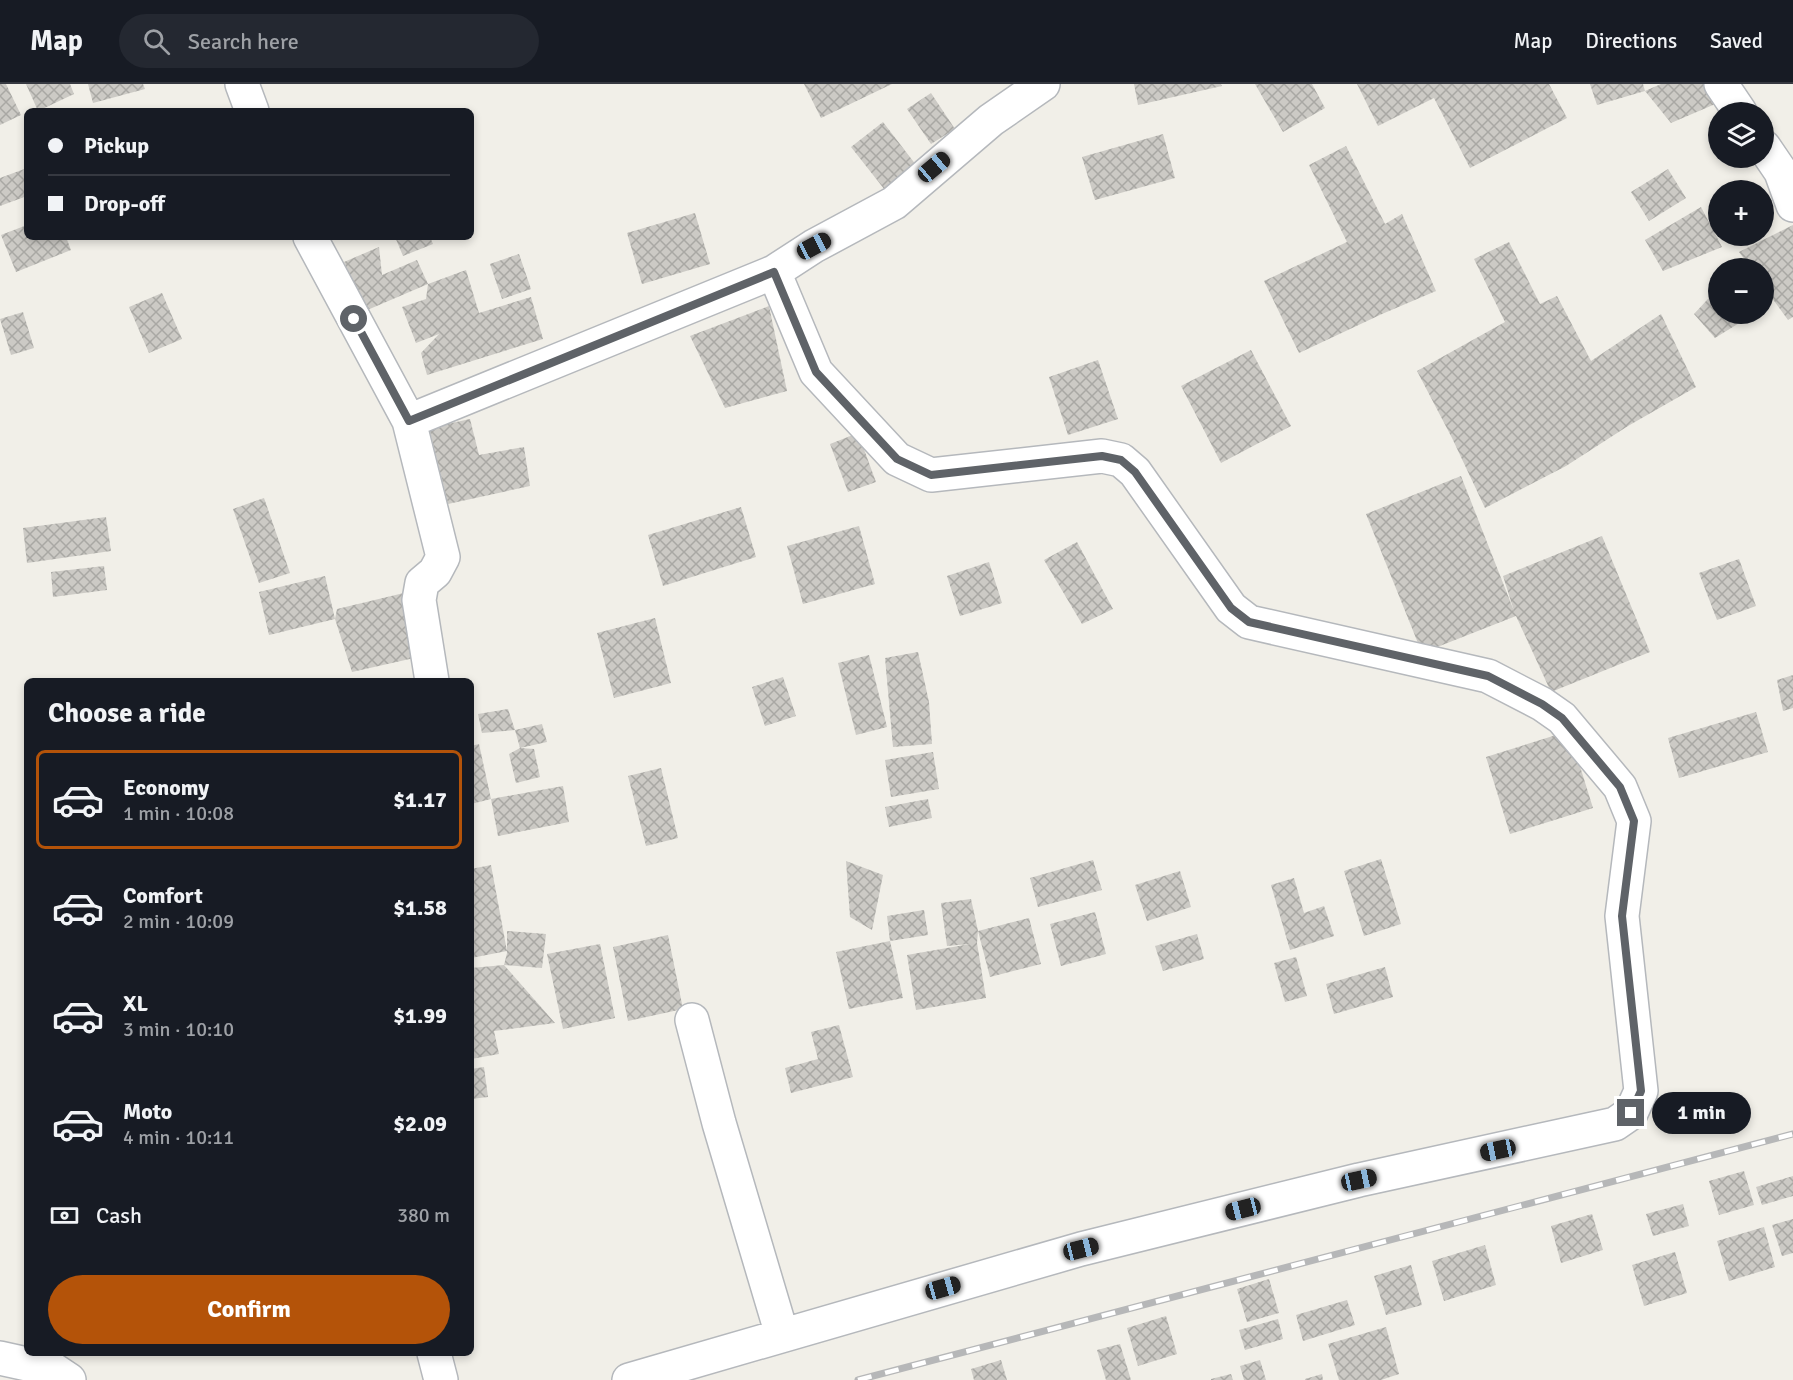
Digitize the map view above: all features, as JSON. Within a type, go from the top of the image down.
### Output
[{"type":"street","points":[[242,84],[251,108]]},
{"type":"street","points":[[409,421],[774,272],[814,246],[894,203],[991,120],[1043,84]]},
{"type":"street","points":[[1721,84],[1733,102]]},
{"type":"street","points":[[1774,163],[1793,205]]},
{"type":"street","points":[[312,240],[409,421],[443,557],[435,572],[423,583],[419,600],[432,678]]},
{"type":"street","points":[[629,1380],[1092,1246],[1359,1180],[1615,1124],[1631,1113],[1641,1091],[1622,916],[1634,821],[1620,787],[1562,718],[1542,704],[1488,676],[1249,622],[1231,608],[1135,472],[1121,460],[1102,456],[931,475],[897,459],[816,372],[774,272]]},
{"type":"street","points":[[692,1020],[719,1123],[782,1335]]},
{"type":"street","points":[[435,1356],[441,1380]]},
{"type":"street","points":[[0,1358],[54,1370],[69,1380]]},
{"type":"building","points":[[0,84],[6,84],[21,115],[0,125]]},
{"type":"building","points":[[26,84],[70,84],[74,94],[44,108],[37,108]]},
{"type":"building","points":[[88,84],[143,84],[145,89],[93,103]]},
{"type":"building","points":[[804,84],[892,84],[821,118]]},
{"type":"building","points":[[1134,84],[1221,84],[1222,86],[1138,105]]},
{"type":"building","points":[[1255,84],[1312,84],[1325,108],[1283,132]]},
{"type":"building","points":[[1357,84],[1549,84],[1567,118],[1470,168],[1434,98],[1378,126]]},
{"type":"building","points":[[1590,84],[1643,84],[1645,91],[1597,105]]},
{"type":"building","points":[[1661,84],[1712,84],[1720,102],[1708,102],[1708,107],[1671,123],[1645,91]]},
{"type":"building","points":[[931,93],[955,129],[931,144],[907,109]]},
{"type":"building","points":[[883,122],[923,174],[892,199],[851,147]]},
{"type":"building","points":[[1163,134],[1175,178],[1095,200],[1082,157]]},
{"type":"building","points":[[1346,146],[1385,224],[1402,214],[1436,291],[1299,353],[1264,281],[1347,242],[1309,165]]},
{"type":"building","points":[[24,169],[24,197],[0,206],[0,178]]},
{"type":"building","points":[[1668,169],[1686,198],[1649,221],[1631,192]]},
{"type":"building","points":[[1701,207],[1708,220],[1708,246],[1722,247],[1663,271],[1645,240]]},
{"type":"building","points":[[695,213],[710,264],[642,284],[627,233]]},
{"type":"building","points":[[1793,225],[1793,317],[1788,320],[1774,301],[1774,258],[1744,258],[1739,252],[1751,246],[1774,246],[1774,234]]},
{"type":"building","points":[[24,226],[24,240],[67,240],[71,250],[16,272],[1,235]]},
{"type":"building","points":[[396,240],[431,240],[433,244],[403,256]]},
{"type":"building","points":[[1509,242],[1540,304],[1557,296],[1591,361],[1661,314],[1696,387],[1628,426],[1566,466],[1485,508],[1417,371],[1505,322],[1474,259]]},
{"type":"building","points":[[379,247],[382,275],[417,260],[428,284],[365,311],[344,262]]},
{"type":"building","points":[[519,254],[531,289],[502,299],[490,264]]},
{"type":"building","points":[[466,270],[479,313],[531,297],[543,339],[427,375],[421,353],[439,334],[416,343],[402,307],[426,299],[428,284]]},
{"type":"building","points":[[162,293],[182,339],[149,353],[129,307]]},
{"type":"building","points":[[1708,299],[1708,324],[1738,324],[1715,338],[1694,314]]},
{"type":"building","points":[[769,306],[787,391],[725,408],[690,336]]},
{"type":"building","points":[[23,312],[34,348],[11,355],[0,319]]},
{"type":"building","points":[[1251,350],[1291,426],[1221,463],[1181,386]]},
{"type":"building","points":[[1098,360],[1118,419],[1068,435],[1049,377]]},
{"type":"building","points":[[470,419],[479,455],[524,447],[530,486],[448,504],[429,428]]},
{"type":"building","points":[[858,433],[876,482],[848,492],[830,444]]},
{"type":"building","points":[[1461,476],[1514,611],[1503,576],[1602,536],[1650,652],[1551,692],[1516,616],[1422,653],[1366,514]]},
{"type":"building","points":[[264,498],[290,573],[259,583],[233,509]]},
{"type":"building","points":[[741,507],[756,557],[663,586],[648,535]]},
{"type":"building","points":[[106,517],[111,551],[27,563],[23,528]]},
{"type":"building","points":[[859,526],[875,584],[803,604],[787,546]]},
{"type":"building","points":[[1077,542],[1113,609],[1082,624],[1044,560]]},
{"type":"building","points":[[1739,559],[1756,606],[1717,620],[1699,573]]},
{"type":"building","points":[[989,562],[1002,603],[960,616],[947,576]]},
{"type":"building","points":[[104,566],[107,590],[53,597],[51,572]]},
{"type":"building","points":[[325,576],[335,619],[269,635],[259,592]]},
{"type":"building","points":[[408,592],[423,656],[352,672],[335,619],[337,609]]},
{"type":"building","points":[[655,618],[671,683],[614,698],[597,633]]},
{"type":"building","points":[[918,652],[929,702],[932,744],[893,747],[885,658]]},
{"type":"building","points":[[869,655],[887,727],[856,735],[838,663]]},
{"type":"building","points":[[1793,675],[1793,708],[1783,711],[1777,680]]},
{"type":"building","points":[[783,677],[796,716],[765,726],[752,687]]},
{"type":"building","points":[[508,709],[515,730],[482,733],[478,714]]},
{"type":"building","points":[[1756,712],[1768,752],[1679,778],[1668,738]]},
{"type":"building","points":[[542,724],[547,742],[520,748],[515,730]]},
{"type":"building","points":[[1569,731],[1593,808],[1510,834],[1486,757]]},
{"type":"building","points":[[479,744],[491,799],[474,803],[474,745]]},
{"type":"building","points":[[520,748],[534,749],[540,777],[516,783],[509,754]]},
{"type":"building","points":[[933,752],[939,789],[891,797],[885,760]]},
{"type":"building","points":[[661,768],[678,838],[646,846],[628,776]]},
{"type":"building","points":[[563,786],[569,822],[498,836],[491,799]]},
{"type":"building","points":[[928,799],[932,818],[889,827],[885,807]]},
{"type":"building","points":[[1381,859],[1401,924],[1364,936],[1344,871]]},
{"type":"building","points":[[1093,860],[1102,890],[1038,907],[1030,878]]},
{"type":"building","points":[[846,861],[883,875],[872,930],[850,917]]},
{"type":"building","points":[[491,865],[507,951],[474,957],[474,868]]},
{"type":"building","points":[[1180,871],[1191,907],[1147,921],[1135,885]]},
{"type":"building","points":[[1294,878],[1304,913],[1324,906],[1334,936],[1290,950],[1271,885]]},
{"type":"building","points":[[971,899],[978,931],[977,943],[986,998],[916,1010],[907,955],[970,944],[947,946],[941,903]]},
{"type":"building","points":[[924,910],[928,935],[890,941],[887,916]]},
{"type":"building","points":[[1095,912],[1106,954],[1061,966],[1050,924]]},
{"type":"building","points":[[1029,918],[1041,964],[990,977],[978,931]]},
{"type":"building","points":[[507,931],[546,934],[542,968],[504,965],[507,953]]},
{"type":"building","points":[[1197,934],[1204,959],[1163,971],[1155,946]]},
{"type":"building","points":[[668,935],[683,1009],[628,1021],[613,947]]},
{"type":"building","points":[[890,941],[903,998],[849,1009],[836,952]]},
{"type":"building","points":[[600,944],[615,1018],[563,1029],[547,954]]},
{"type":"building","points":[[1296,957],[1307,996],[1285,1002],[1274,963]]},
{"type":"building","points":[[504,965],[555,1023],[494,1031],[499,1054],[474,1058],[474,968]]},
{"type":"building","points":[[1385,967],[1393,997],[1334,1014],[1326,984]]},
{"type":"building","points":[[839,1025],[853,1077],[791,1093],[785,1068],[818,1059],[811,1032]]},
{"type":"building","points":[[484,1067],[488,1097],[474,1099],[474,1069]]},
{"type":"building","points":[[1744,1171],[1754,1205],[1719,1215],[1709,1181]]},
{"type":"building","points":[[1793,1176],[1793,1196],[1762,1205],[1756,1187]]},
{"type":"building","points":[[1683,1204],[1689,1226],[1653,1236],[1646,1214]]},
{"type":"building","points":[[1592,1214],[1603,1250],[1561,1263],[1551,1226]]},
{"type":"building","points":[[1793,1219],[1793,1253],[1782,1256],[1772,1225]]},
{"type":"building","points":[[1764,1227],[1775,1267],[1729,1281],[1717,1241]]},
{"type":"building","points":[[1485,1245],[1496,1285],[1444,1301],[1432,1261]]},
{"type":"building","points":[[1675,1252],[1687,1293],[1644,1306],[1632,1265]]},
{"type":"building","points":[[1411,1265],[1422,1305],[1386,1315],[1374,1276]]},
{"type":"building","points":[[1269,1279],[1279,1313],[1247,1322],[1237,1289]]},
{"type":"building","points":[[1347,1300],[1355,1325],[1303,1341],[1296,1315]]},
{"type":"building","points":[[1166,1316],[1177,1354],[1138,1366],[1127,1328]]},
{"type":"building","points":[[1278,1319],[1283,1339],[1245,1350],[1239,1330]]},
{"type":"building","points":[[1386,1327],[1399,1374],[1381,1380],[1339,1380],[1328,1344]]},
{"type":"building","points":[[1120,1344],[1131,1380],[1106,1380],[1097,1350]]},
{"type":"building","points":[[1001,1360],[1007,1380],[974,1380],[971,1369]]},
{"type":"building","points":[[1260,1360],[1266,1380],[1244,1380],[1240,1366]]},
{"type":"building","points":[[1231,1374],[1233,1380],[1211,1380],[1211,1379]]},
{"type":"building","points":[[1322,1374],[1323,1380],[1305,1380],[1305,1379]]},
{"type":"railway","points":[[858,1380],[1793,1134]]},
{"type":"route","points":[[354,319],[409,421],[774,272],[816,372],[897,459],[931,475],[1102,456],[1121,460],[1135,472],[1231,608],[1249,622],[1488,676],[1542,704],[1562,718],[1620,787],[1634,821],[1622,916],[1641,1091],[1631,1113]]}]
